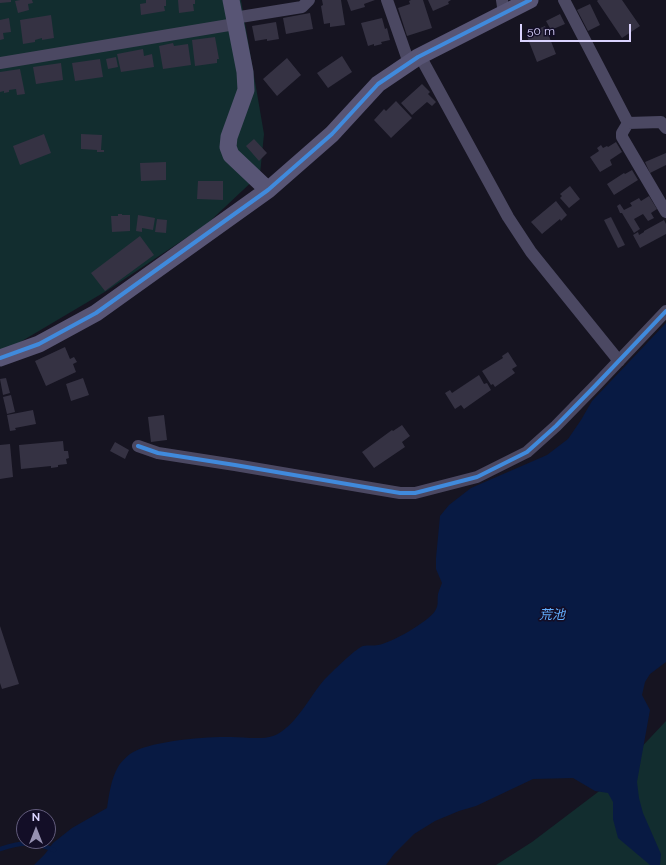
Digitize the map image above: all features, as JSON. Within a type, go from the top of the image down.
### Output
[{"type":"street","points":[[231,0],[245,72],[246,90],[229,137],[228,147],[231,155],[268,190]]},
{"type":"street","points":[[0,63],[235,21],[302,7],[309,0]]},
{"type":"street","points":[[387,0],[415,59],[508,218],[531,252],[619,361]]},
{"type":"street","points":[[0,358],[39,344],[96,313],[268,190],[332,134],[378,84],[415,59],[503,7],[530,0]]},
{"type":"street","points":[[564,0],[628,123]]},
{"type":"street","points":[[628,123],[661,122],[666,128]]},
{"type":"street","points":[[628,123],[622,133],[622,137],[666,212]]},
{"type":"street","points":[[138,446],[158,453],[400,493],[415,493],[477,477],[527,452],[556,426],[666,311]]},
{"type":"green space","points":[[0,0],[241,0],[264,134],[260,174],[207,224],[108,290],[0,354]]},
{"type":"green space","points":[[666,721],[666,865],[496,865],[532,842],[602,789]]},
{"type":"water","name":"荒池","points":[[666,323],[666,662],[650,674],[645,682],[642,695],[650,710],[637,782],[643,813],[661,854],[660,865],[650,865],[618,838],[613,819],[613,802],[608,793],[595,791],[573,778],[533,779],[476,806],[435,821],[414,834],[394,854],[386,865],[34,865],[49,849],[56,849],[56,841],[72,828],[107,808],[111,787],[120,764],[125,758],[138,749],[179,740],[208,737],[258,738],[273,736],[288,727],[324,680],[359,648],[384,643],[409,631],[425,621],[431,616],[437,607],[438,594],[442,583],[436,569],[440,516],[449,505],[471,488],[547,455],[568,439],[592,401]]},
{"type":"building","points":[[0,0],[11,0],[11,2],[0,3]]},
{"type":"building","points":[[32,0],[33,3],[28,4],[29,10],[18,13],[15,1]]},
{"type":"building","points":[[146,0],[166,0],[166,6],[164,6],[165,11],[141,15],[140,4],[146,3]]},
{"type":"building","points":[[178,0],[195,0],[195,4],[193,4],[194,11],[179,13]]},
{"type":"building","points":[[322,0],[341,0],[345,25],[330,27],[330,23],[324,24],[321,6],[323,5]]},
{"type":"building","points":[[347,0],[375,0],[364,4],[365,7],[351,11]]},
{"type":"building","points":[[423,0],[432,28],[407,36],[398,8],[410,4],[409,1]]},
{"type":"building","points":[[428,0],[451,0],[448,2],[449,4],[433,11]]},
{"type":"building","points":[[622,0],[640,26],[622,38],[597,1]]},
{"type":"building","points":[[590,4],[600,25],[588,31],[577,10]]},
{"type":"building","points":[[310,13],[313,29],[286,34],[283,18]]},
{"type":"building","points":[[560,14],[565,24],[551,30],[546,21]]},
{"type":"building","points":[[51,15],[54,38],[42,40],[42,38],[35,40],[35,42],[23,44],[20,20]]},
{"type":"building","points":[[9,18],[11,32],[3,33],[4,39],[0,40],[0,20]]},
{"type":"building","points":[[382,18],[385,29],[387,28],[390,40],[381,42],[382,44],[368,46],[361,23]]},
{"type":"building","points":[[276,22],[279,39],[255,41],[252,26]]},
{"type":"building","points":[[545,26],[556,54],[537,62],[526,34]]},
{"type":"building","points":[[215,37],[219,59],[217,59],[217,63],[195,66],[192,40]]},
{"type":"building","points":[[173,43],[174,46],[188,44],[191,65],[163,69],[159,46]]},
{"type":"building","points":[[143,49],[144,56],[152,54],[154,67],[121,72],[117,54]]},
{"type":"building","points":[[342,56],[352,72],[328,88],[317,73]]},
{"type":"building","points":[[116,57],[118,67],[108,69],[106,59]]},
{"type":"building","points":[[287,58],[301,75],[277,96],[263,79]]},
{"type":"building","points":[[100,59],[103,77],[75,81],[72,63]]},
{"type":"building","points":[[61,63],[63,80],[36,84],[33,67]]},
{"type":"building","points":[[20,69],[25,94],[17,95],[16,89],[9,90],[9,92],[4,93],[4,91],[0,92],[0,72]]},
{"type":"building","points":[[422,84],[430,92],[428,94],[436,102],[432,106],[427,102],[412,115],[401,103]]},
{"type":"building","points":[[396,101],[412,118],[391,138],[374,120],[384,109],[386,111]]},
{"type":"building","points":[[44,134],[51,153],[20,165],[13,146]]},
{"type":"building","points":[[81,134],[102,135],[101,150],[104,150],[104,152],[81,149]]},
{"type":"building","points":[[254,139],[267,153],[259,161],[246,146]]},
{"type":"building","points":[[616,142],[622,152],[610,160],[612,165],[600,172],[590,157],[599,151],[597,148],[601,145],[603,148],[608,147]]},
{"type":"building","points":[[666,153],[666,165],[650,173],[645,162]]},
{"type":"building","points":[[166,162],[166,180],[141,181],[140,163]]},
{"type":"building","points":[[632,170],[638,180],[614,195],[607,184],[624,173],[625,174]]},
{"type":"building","points":[[198,181],[223,181],[223,200],[197,199]]},
{"type":"building","points":[[570,186],[580,199],[569,208],[560,198],[562,196],[560,194]]},
{"type":"building","points":[[649,196],[657,209],[651,213],[654,218],[648,221],[643,214],[634,219],[640,229],[634,233],[617,206],[620,204],[624,210],[632,206],[630,203],[639,198],[641,201]]},
{"type":"building","points":[[556,201],[567,215],[542,234],[531,222]]},
{"type":"building","points":[[118,214],[130,215],[130,231],[112,232],[111,216],[118,216]]},
{"type":"building","points":[[138,215],[155,218],[153,230],[142,228],[142,232],[136,231]]},
{"type":"building","points":[[611,217],[625,245],[618,248],[604,220]]},
{"type":"building","points":[[157,219],[167,220],[166,233],[155,232]]},
{"type":"building","points":[[664,220],[666,224],[666,234],[640,248],[633,235],[638,232],[639,235]]},
{"type":"building","points":[[140,236],[154,255],[105,291],[91,273]]},
{"type":"building","points":[[65,347],[70,359],[74,357],[77,362],[73,364],[76,372],[46,386],[35,361]]},
{"type":"building","points":[[508,352],[517,366],[512,369],[515,373],[495,387],[493,384],[491,385],[482,371],[503,358],[502,356]]},
{"type":"building","points":[[479,375],[484,384],[487,383],[491,390],[464,409],[461,405],[455,409],[445,393],[450,390],[452,393]]},
{"type":"building","points":[[6,378],[10,393],[3,395],[0,379]]},
{"type":"building","points":[[83,378],[89,395],[71,401],[66,384]]},
{"type":"building","points":[[11,395],[15,412],[7,414],[3,397]]},
{"type":"building","points":[[33,410],[36,424],[15,428],[16,430],[10,431],[7,415]]},
{"type":"building","points":[[164,415],[167,440],[151,442],[148,417]]},
{"type":"building","points":[[402,425],[410,436],[402,442],[405,447],[374,468],[362,452],[392,430],[393,431]]},
{"type":"building","points":[[63,441],[64,451],[68,451],[69,458],[66,459],[67,464],[58,465],[58,467],[51,468],[51,466],[21,469],[19,445]]},
{"type":"building","points":[[115,442],[129,450],[125,459],[110,451]]},
{"type":"building","points":[[10,444],[13,477],[0,479],[0,445]]},
{"type":"building","points":[[0,626],[19,684],[2,689],[0,683]]},
{"type":"waterway","points":[[0,849],[21,844],[33,844],[54,850]]},
{"type":"cycle path","points":[[0,358],[39,344],[96,313],[268,190],[332,134],[378,84],[418,57],[530,0]]},
{"type":"cycle path","points":[[138,446],[158,453],[400,493],[415,493],[477,477],[527,452],[556,426],[666,311]]}]
